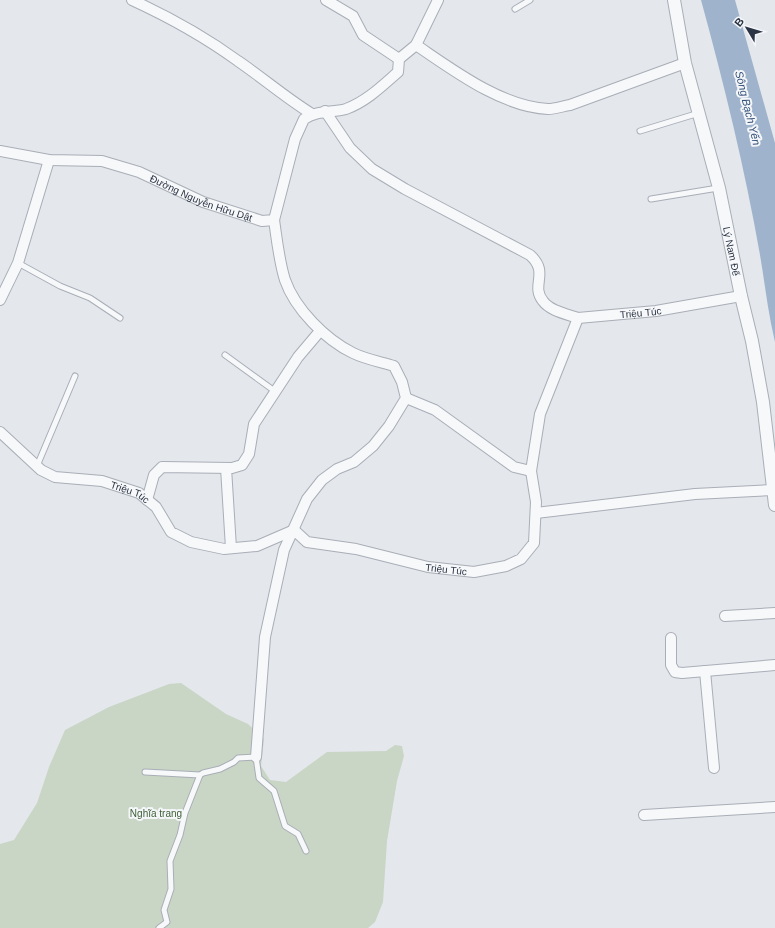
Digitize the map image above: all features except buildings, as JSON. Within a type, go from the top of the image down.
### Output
[{"type":"street","points":[[132,0],[160,13],[212,44],[237,60],[287,99],[312,114]]},
{"type":"street","points":[[326,0],[353,16],[363,34],[399,59]]},
{"type":"street","points":[[256,757],[265,637],[284,550],[307,499],[322,480],[337,469],[354,462],[373,446],[389,426],[406,398],[402,382],[394,366],[353,353],[320,331],[296,301],[286,282],[279,256],[274,220],[295,139],[304,119],[312,114],[345,109],[370,97],[398,72],[399,59],[416,45],[438,0]]},
{"type":"street","name":"Lý Nam Đế","points":[[674,0],[685,63],[700,113],[719,188],[741,296],[752,341],[763,402],[775,505]]},
{"type":"street","points":[[416,45],[457,73],[506,99],[550,109],[570,105],[685,63]]},
{"type":"street","points":[[324,112],[350,148],[372,169],[405,189],[530,256],[538,263],[540,272],[538,287],[543,301],[554,309],[578,318]]},
{"type":"street","name":"Đường Nguyễn Hữu Dật","points":[[0,151],[49,160],[102,161],[139,172],[203,202],[262,221],[274,220]]},
{"type":"street","points":[[0,300],[18,263],[41,192],[49,160]]},
{"type":"street","name":"Triệu Túc","points":[[0,432],[37,466],[55,477],[102,481],[139,493],[156,507],[171,532],[191,542],[224,549],[257,546],[294,530],[307,542],[356,549],[428,567],[474,572],[491,570],[506,566],[521,559],[534,543],[536,513],[531,471],[540,414],[578,318],[656,311],[741,296]]},
{"type":"street","points":[[148,500],[154,475],[162,467],[232,468],[242,465],[249,454],[254,424],[298,357],[320,331]]},
{"type":"street","points":[[406,398],[435,410],[514,466],[531,471]]},
{"type":"street","points":[[226,468],[231,548]]},
{"type":"street","points":[[536,513],[695,494],[773,490]]},
{"type":"street","points":[[725,616],[775,612]]},
{"type":"street","points":[[671,638],[672,669],[682,673],[775,665]]},
{"type":"street","points":[[706,671],[714,768]]},
{"type":"street","points":[[644,815],[775,807]]},
{"type":"lane","points":[[515,9],[530,0]]},
{"type":"lane","points":[[640,132],[700,113]]},
{"type":"lane","points":[[651,199],[719,188]]},
{"type":"lane","points":[[18,263],[60,286],[90,298],[120,318]]},
{"type":"lane","points":[[225,355],[276,392]]},
{"type":"lane","points":[[37,466],[75,376]]},
{"type":"lane","points":[[145,772],[200,775],[203,773],[220,770],[238,758],[256,757],[259,778],[274,791],[285,826],[298,834],[306,851]]},
{"type":"lane","points":[[159,928],[167,922],[164,910],[171,889],[170,861],[180,835],[185,813],[200,775]]},
{"type":"green space","name":"Nghĩa trang","points":[[181,683],[226,714],[248,724],[264,739],[261,766],[270,780],[286,782],[327,752],[386,751],[395,745],[402,746],[404,756],[397,781],[387,841],[383,902],[375,922],[368,928],[0,928],[0,844],[14,840],[37,803],[49,767],[65,730],[109,707],[169,684]]},
{"type":"water","name":"Sông Bạch Yến","points":[[701,0],[735,0],[775,143],[775,342],[741,159]]}]
